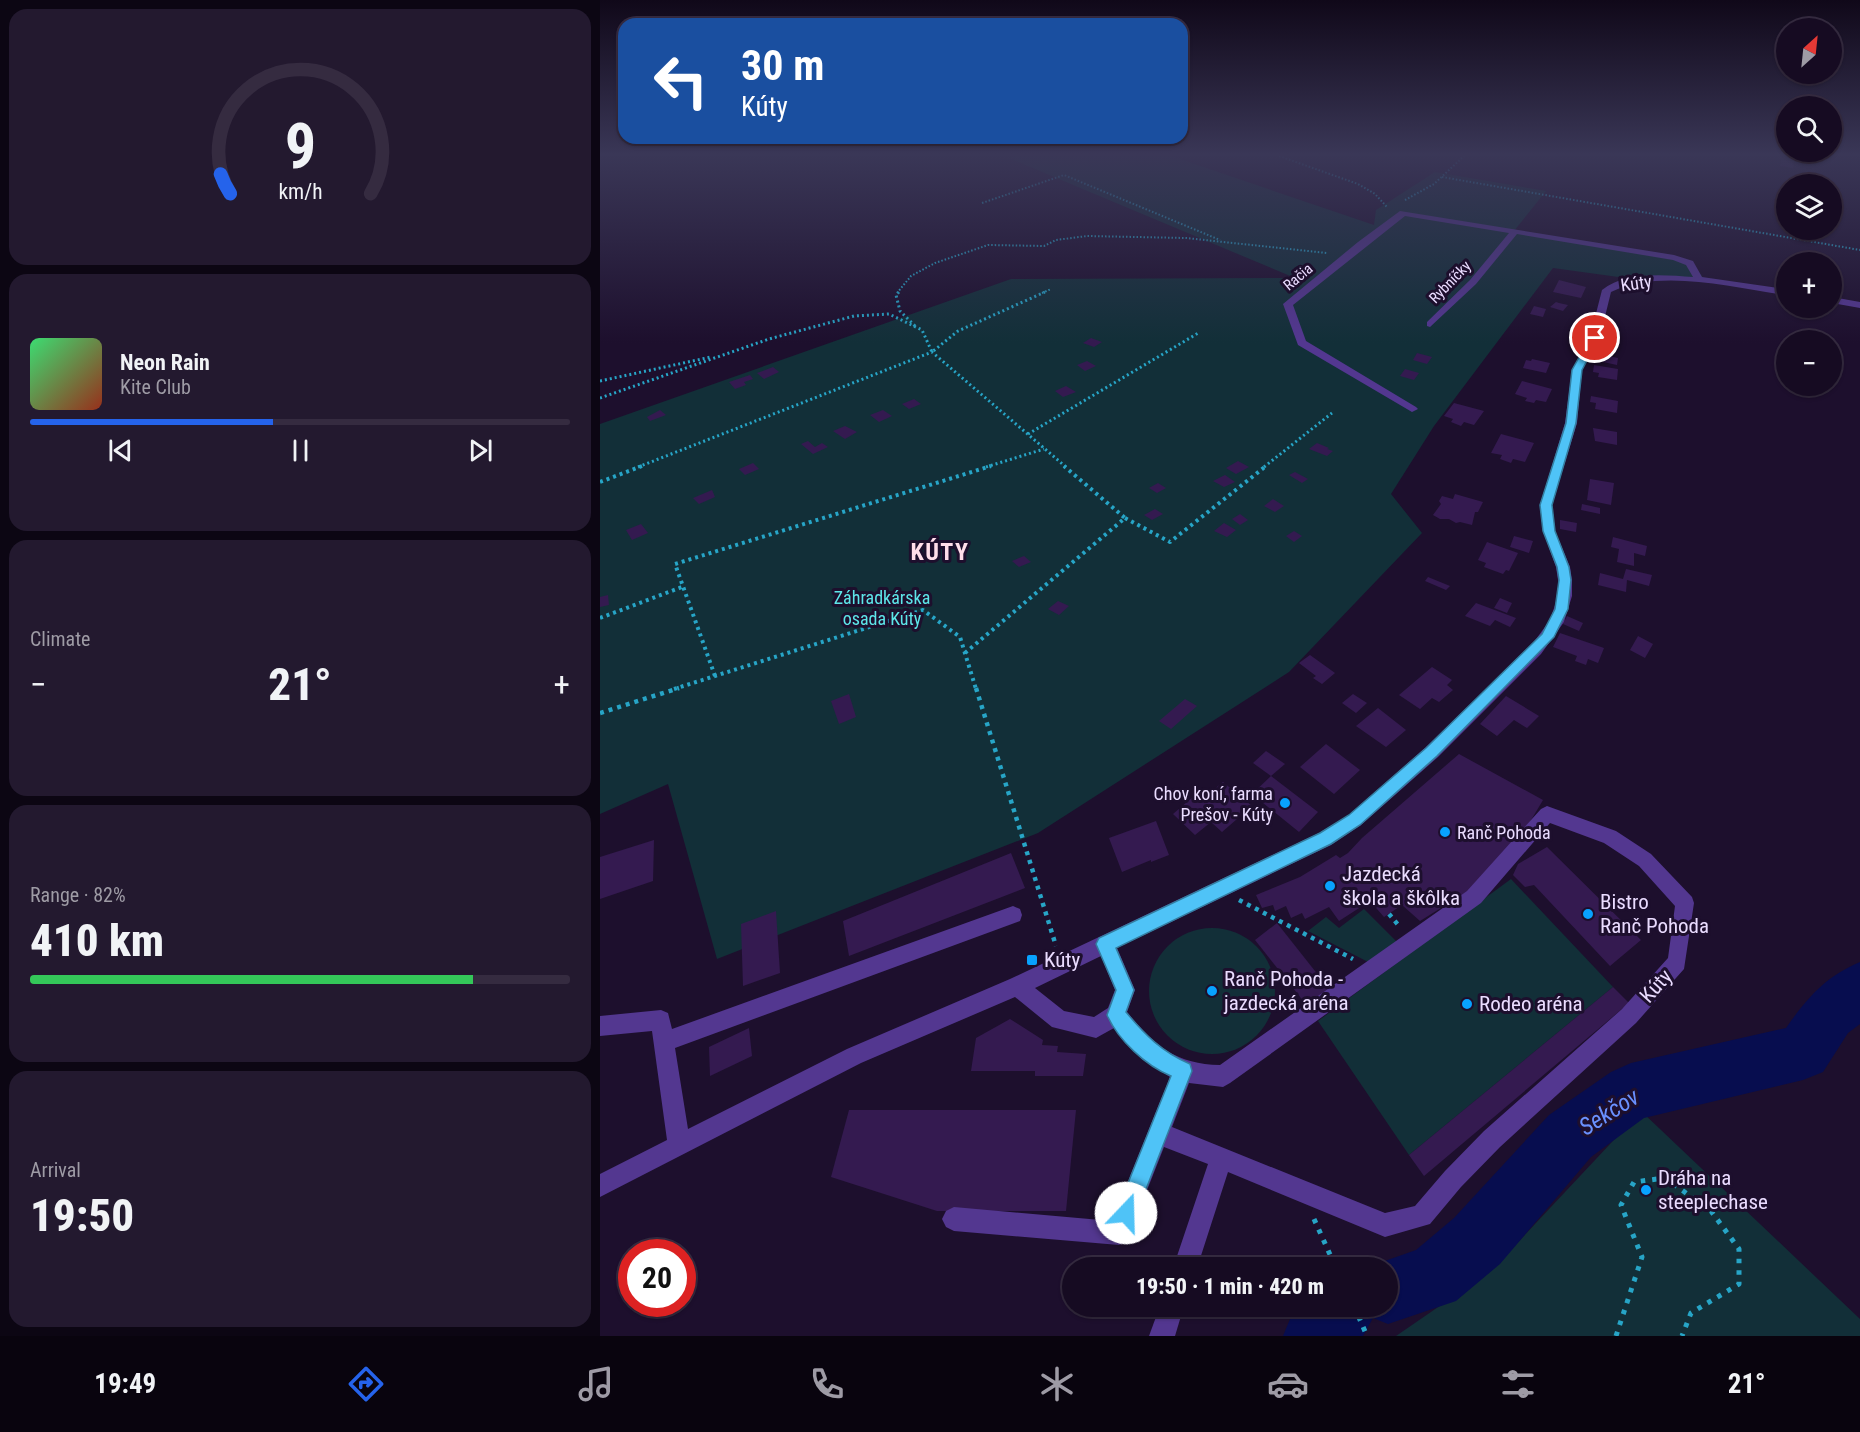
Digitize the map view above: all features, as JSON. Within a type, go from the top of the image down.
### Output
[{"type":"street","name":"Račia","points":[[1396,218],[1288,304],[1302,343],[1412,409]]},
{"type":"street","points":[[1436,218],[1674,258],[1690,263],[1700,280]]},
{"type":"street","name":"Rybníčky","points":[[1430,324],[1473,282],[1514,231]]},
{"type":"street","name":"Kúty","points":[[600,1186],[854,1056],[1017,986],[1325,838],[1355,820],[1440,744],[1547,637],[1562,609],[1565,580],[1563,567],[1549,531],[1546,505],[1571,423],[1577,370],[1595,338],[1604,294],[1611,287],[1625,282],[1651,279],[1700,280],[1776,291]]},
{"type":"street","points":[[1842,302],[1860,305]]},
{"type":"street","name":"Kúty","points":[[1116,1015],[1143,1047],[1171,1067],[1199,1077],[1222,1076],[1474,897],[1547,814],[1610,837],[1645,860],[1685,903],[1677,962],[1629,1016],[1492,1139],[1422,1216],[1385,1225],[1158,1133]]},
{"type":"street","points":[[664,1042],[1013,915]]},
{"type":"street","points":[[1017,986],[1059,1020],[1096,1028],[1116,1015],[1125,990],[1105,944]]},
{"type":"street","points":[[600,1026],[661,1020],[679,1146]]},
{"type":"street","points":[[954,1219],[1119,1233],[1183,1071]]},
{"type":"street","points":[[1189,1257],[1221,1158]]},
{"type":"street","points":[[1162,1336],[1168,1317]]},
{"type":"path","points":[[1169,218],[1226,242]]},
{"type":"path","points":[[1679,218],[1860,250]]},
{"type":"path","points":[[917,328],[900,311],[896,295],[911,276],[935,263],[988,245],[1044,246],[1056,240],[1087,236],[1186,238],[1315,254],[1343,252],[1361,244]]},
{"type":"path","points":[[600,483],[932,352],[958,331],[1051,289]]},
{"type":"path","points":[[600,398],[769,339],[854,316],[889,314],[922,330],[932,352],[1125,518],[1170,542],[1332,413]]},
{"type":"path","points":[[1028,434],[1200,332]]},
{"type":"path","points":[[600,381],[727,354]]},
{"type":"path","points":[[715,676],[675,564],[1045,449]]},
{"type":"path","points":[[965,653],[1125,518]]},
{"type":"path","points":[[600,618],[682,586]]},
{"type":"path","points":[[600,713],[923,610],[960,637],[1062,964]]},
{"type":"path","points":[[1221,889],[1373,969]]},
{"type":"path","points":[[1616,1336],[1642,1257],[1621,1206],[1634,1182],[1665,1178],[1711,1211],[1739,1249],[1739,1284],[1690,1313],[1682,1336]]},
{"type":"path","points":[[1312,1215],[1331,1257]]},
{"type":"path","points":[[1359,1317],[1367,1336]]},
{"type":"green space","name":"Záhradkárska osada Kúty","points":[[1153,218],[1354,218],[1374,225],[1375,218],[1524,218],[1514,231],[1692,263],[1704,279],[1633,279],[1553,268],[1434,426],[1391,494],[1422,533],[1289,672],[1038,833],[717,959],[668,784],[600,814],[600,424],[1011,279],[1295,278]]},
{"type":"green space","name":"Rodeo aréna","points":[[1511,879],[1613,987],[1409,1155],[1318,1021]]},
{"type":"green space","points":[[1364,909],[1400,945],[1370,963],[1308,931],[1326,917],[1339,928]]},
{"type":"green space","name":"Ranč Pohoda - jazdecká aréna","points":[[1212,928],[1236,933],[1257,946],[1270,967],[1275,991],[1270,1015],[1257,1036],[1236,1049],[1212,1054],[1188,1049],[1167,1036],[1154,1015],[1149,991],[1154,967],[1167,946],[1188,933]]},
{"type":"green space","name":"Dráha na steeplechase","points":[[1641,1111],[1860,1319],[1860,1336],[1396,1336],[1492,1270]]},
{"type":"building","points":[[1559,280],[1586,287],[1581,298],[1553,292]]},
{"type":"building","points":[[1556,302],[1568,305],[1563,311],[1550,307]]},
{"type":"building","points":[[1534,306],[1546,309],[1543,317],[1530,314]]},
{"type":"building","points":[[1091,338],[1102,342],[1094,347],[1083,343]]},
{"type":"building","points":[[1417,353],[1432,357],[1427,364],[1413,360]]},
{"type":"building","points":[[1604,355],[1618,358],[1617,365],[1603,362]]},
{"type":"building","points":[[1532,359],[1550,363],[1546,373],[1523,368],[1526,360],[1531,361]]},
{"type":"building","points":[[1087,361],[1096,366],[1085,371],[1077,365]]},
{"type":"building","points":[[1594,365],[1618,369],[1617,380],[1598,377],[1599,373],[1593,372]]},
{"type":"building","points":[[773,367],[779,372],[764,379],[757,373]]},
{"type":"building","points":[[1405,369],[1419,373],[1414,380],[1400,376]]},
{"type":"building","points":[[750,375],[753,379],[744,382],[746,385],[735,389],[729,382]]},
{"type":"building","points":[[1522,381],[1552,389],[1546,402],[1525,401],[1527,398],[1515,394]]},
{"type":"building","points":[[1066,386],[1076,392],[1063,397],[1055,391]]},
{"type":"building","points":[[1591,396],[1618,401],[1617,413],[1595,409],[1596,403],[1590,402]]},
{"type":"building","points":[[914,399],[921,404],[909,409],[902,404]]},
{"type":"building","points":[[1454,403],[1484,411],[1474,425],[1464,422],[1461,426],[1451,422],[1453,419],[1444,416]]},
{"type":"building","points":[[660,410],[666,415],[650,421],[647,417]]},
{"type":"building","points":[[883,410],[892,416],[879,422],[870,415]]},
{"type":"building","points":[[845,426],[857,432],[845,439],[833,431]]},
{"type":"building","points":[[1593,428],[1617,432],[1617,445],[1595,441]]},
{"type":"building","points":[[1501,434],[1534,443],[1525,462],[1513,459],[1511,463],[1500,459],[1502,455],[1491,453]]},
{"type":"building","points":[[808,441],[815,447],[822,443],[828,447],[813,454],[801,444]]},
{"type":"building","points":[[1317,443],[1333,451],[1327,456],[1309,449]]},
{"type":"building","points":[[1238,461],[1249,467],[1236,474],[1226,468]]},
{"type":"building","points":[[753,463],[759,469],[745,475],[739,469]]},
{"type":"building","points":[[1295,472],[1308,479],[1302,483],[1289,475]]},
{"type":"building","points":[[1225,475],[1235,482],[1224,487],[1213,481]]},
{"type":"building","points":[[1590,479],[1614,483],[1611,505],[1587,500]]},
{"type":"building","points":[[1158,483],[1166,488],[1157,493],[1149,488]]},
{"type":"building","points":[[712,490],[715,497],[699,504],[693,498]]},
{"type":"building","points":[[1455,494],[1483,502],[1478,512],[1475,512],[1472,525],[1440,519],[1433,515],[1441,504],[1439,501],[1442,496],[1453,499]]},
{"type":"building","points":[[1273,499],[1284,506],[1275,512],[1264,506]]},
{"type":"building","points":[[1582,504],[1600,508],[1600,514],[1581,510]]},
{"type":"building","points":[[1155,509],[1163,514],[1152,520],[1144,515]]},
{"type":"building","points":[[1240,514],[1248,520],[1240,525],[1232,519]]},
{"type":"building","points":[[1560,520],[1577,523],[1576,532],[1560,529]]},
{"type":"building","points":[[1224,523],[1236,530],[1227,537],[1214,531]]},
{"type":"building","points":[[641,524],[648,533],[632,540],[626,530]]},
{"type":"building","points":[[1294,531],[1302,536],[1294,542],[1286,536]]},
{"type":"building","points":[[1514,536],[1533,541],[1529,553],[1510,547]]},
{"type":"building","points":[[1613,537],[1647,546],[1645,556],[1634,553],[1634,566],[1617,562],[1619,549],[1611,547]]},
{"type":"building","points":[[1487,542],[1518,553],[1509,571],[1506,570],[1503,574],[1484,567],[1486,563],[1478,560]]},
{"type":"building","points":[[1024,556],[1031,562],[1019,567],[1012,561]]},
{"type":"building","points":[[1626,569],[1652,575],[1649,586],[1627,580],[1626,592],[1598,585],[1600,573],[1623,579]]},
{"type":"building","points":[[1428,577],[1450,586],[1446,590],[1425,581]]},
{"type":"building","points":[[608,595],[609,605],[600,607],[600,597]]},
{"type":"building","points":[[1500,598],[1512,603],[1507,613],[1494,608]]},
{"type":"building","points":[[1058,601],[1069,606],[1059,615],[1048,609]]},
{"type":"building","points":[[1476,603],[1516,618],[1510,627],[1495,620],[1490,626],[1465,616]]},
{"type":"building","points":[[1567,616],[1583,623],[1579,631],[1563,624]]},
{"type":"building","points":[[1560,633],[1604,648],[1598,663],[1588,659],[1586,665],[1575,661],[1577,656],[1553,647]]},
{"type":"building","points":[[1638,636],[1653,644],[1645,658],[1630,650]]},
{"type":"building","points":[[1310,655],[1335,673],[1322,684],[1313,678],[1316,676],[1299,663]]},
{"type":"building","points":[[1432,667],[1452,680],[1447,685],[1453,690],[1439,702],[1432,698],[1420,709],[1399,695]]},
{"type":"building","points":[[849,694],[856,717],[839,724],[831,701]]},
{"type":"building","points":[[1353,694],[1367,703],[1356,713],[1342,703]]},
{"type":"building","points":[[1506,696],[1539,716],[1527,728],[1514,720],[1497,736],[1480,724]]},
{"type":"building","points":[[1185,699],[1197,706],[1171,729],[1159,721]]},
{"type":"building","points":[[1378,708],[1406,730],[1386,747],[1356,726]]},
{"type":"building","points":[[1326,744],[1360,770],[1334,794],[1300,767]]},
{"type":"building","points":[[1266,751],[1285,764],[1271,776],[1253,763]]},
{"type":"building","name":"Ranč Pohoda","points":[[1459,754],[1543,800],[1527,827],[1473,888],[1420,921],[1402,905],[1384,917],[1370,901],[1339,921],[1329,907],[1305,919],[1302,913],[1291,918],[1286,906],[1275,911],[1273,905],[1262,908],[1256,895],[1300,877],[1336,855],[1340,858],[1348,853],[1362,838]]},
{"type":"building","name":"Chov koní, farma Prešov - Kúty","points":[[1271,776],[1318,812],[1299,832],[1252,794]]},
{"type":"building","points":[[1223,782],[1252,806],[1222,832],[1211,822],[1195,835],[1173,814],[1201,790],[1207,795]]},
{"type":"building","points":[[1156,821],[1169,855],[1122,872],[1109,838]]},
{"type":"building","points":[[654,840],[653,881],[600,899],[600,857]]},
{"type":"building","name":"Bistro Ranč Pohoda","points":[[1547,847],[1641,940],[1610,966],[1534,885],[1525,887],[1513,875],[1518,864]]},
{"type":"building","points":[[1011,853],[1025,888],[849,956],[843,921]]},
{"type":"building","points":[[776,911],[780,973],[743,986],[741,924]]},
{"type":"building","points":[[1277,923],[1330,990],[1308,1007],[1255,940]]},
{"type":"building","points":[[1613,987],[1629,1003],[1424,1176],[1409,1155]]},
{"type":"building","points":[[1010,1019],[1043,1040],[1042,1045],[1058,1046],[1057,1052],[1086,1054],[1083,1076],[1035,1076],[1035,1071],[971,1071],[976,1038]]},
{"type":"building","points":[[749,1028],[752,1056],[710,1076],[709,1047]]},
{"type":"building","points":[[849,1110],[1076,1110],[1066,1211],[937,1211],[831,1177]]},
{"type":"waterway","name":"Sekčov","points":[[1398,1288],[1433,1278],[1477,1241],[1570,1136],[1631,1092],[1803,1052],[1829,1014],[1860,989]]},
{"type":"waterway","name":"Sekčov","points":[[1317,1336],[1335,1317]]},
{"type":"place","name":"Chov koní, farma Prešov - Kúty","points":[[1285,803]]},
{"type":"place","name":"Ranč Pohoda","points":[[1445,832]]},
{"type":"place","name":"Jazdecká škola a škôlka","points":[[1330,886]]},
{"type":"place","name":"Bistro Ranč Pohoda","points":[[1588,914]]},
{"type":"place","name":"Kúty","points":[[1032,960]]},
{"type":"place","name":"Ranč Pohoda - jazdecká aréna","points":[[1212,991]]},
{"type":"place","name":"Rodeo aréna","points":[[1467,1004]]},
{"type":"place","name":"Dráha na steeplechase","points":[[1646,1190]]},
{"type":"district","name":"KÚTY","points":[[940,552]]},
{"type":"route","points":[[1126,1213],[1183,1071],[1171,1067],[1143,1047],[1116,1015],[1125,990],[1105,944],[1325,838],[1355,820],[1432,752],[1497,690],[1547,637],[1562,609],[1565,580],[1563,567],[1549,531],[1546,505],[1571,423],[1577,370],[1595,338]]}]
